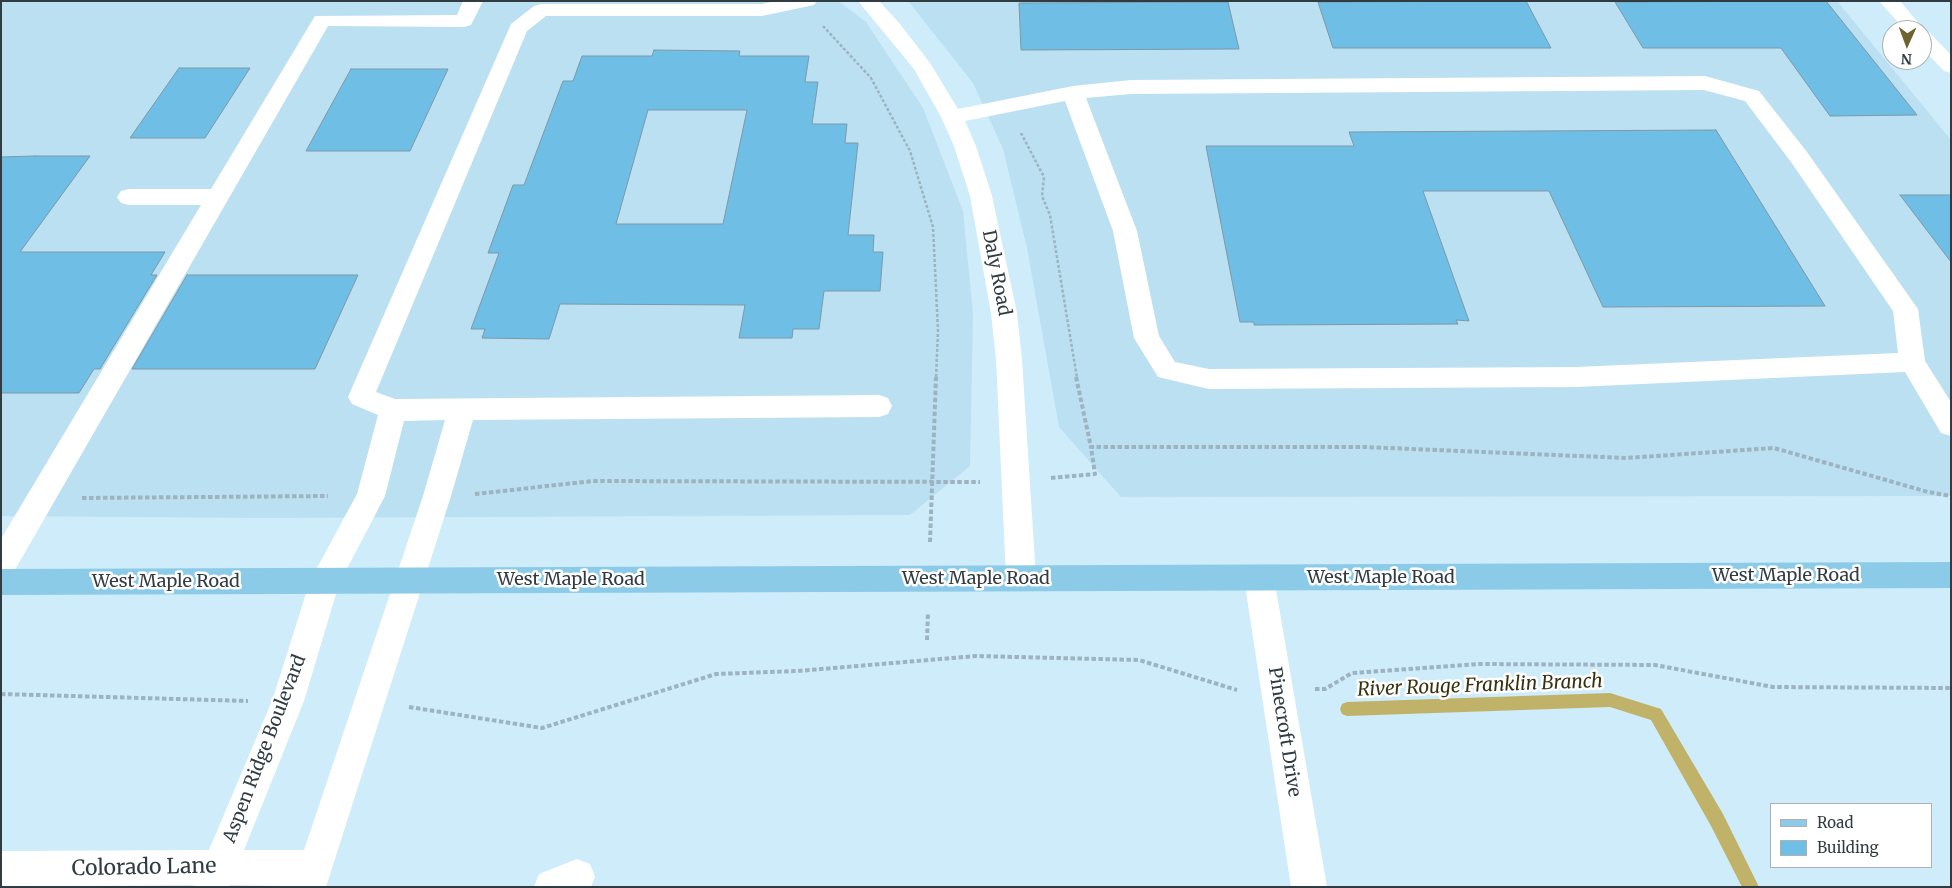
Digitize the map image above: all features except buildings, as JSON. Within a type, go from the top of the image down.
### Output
[{"type":"main road","name":"West Maple Road","points":[[1,582],[1951,575]]},
{"type":"street","points":[[1,566],[322,20],[464,21],[473,1]]},
{"type":"street","name":"Daly Road","points":[[868,1],[893,28],[923,67],[952,118],[981,196],[1004,313],[1010,368],[1021,578]]},
{"type":"street","points":[[1889,1],[1907,20]]},
{"type":"street","points":[[805,2],[762,10],[541,10],[518,28],[361,397],[393,410],[879,406]]},
{"type":"street","points":[[1932,47],[1951,67]]},
{"type":"street","points":[[952,118],[1073,93],[1131,87],[1705,83],[1752,96],[1799,157],[1905,309],[1912,362],[1951,425]]},
{"type":"street","points":[[1073,93],[1125,232],[1148,338],[1166,370],[1209,379],[1576,377],[1912,362]]},
{"type":"street","points":[[129,197],[218,197]]},
{"type":"street","name":"Aspen Ridge Boulevard","points":[[215,877],[288,701],[325,581],[371,496],[393,410]]},
{"type":"street","points":[[312,878],[437,496],[462,410]]},
{"type":"street","name":"Pinecroft Drive","points":[[1259,578],[1309,887]]},
{"type":"street","name":"Colorado Lane","points":[[1,869],[215,877],[312,878]]},
{"type":"path","points":[[805,2],[871,78],[910,151],[933,227],[938,331],[932,508]]},
{"type":"path","points":[[1013,104],[1015,121],[1044,177],[1042,196],[1050,215],[1065,298],[1070,346],[1095,474],[1081,476]]},
{"type":"path","points":[[1091,447],[1365,448],[1626,458],[1774,448],[1928,492],[1951,496]]},
{"type":"path","points":[[437,496],[593,481],[961,483]]},
{"type":"path","points":[[41,498],[371,496]]},
{"type":"path","points":[[371,700],[542,728],[716,674],[798,671],[976,656],[1139,660],[1245,693]]},
{"type":"path","points":[[1325,689],[1352,673],[1478,664],[1655,665],[1773,687],[1951,688]]},
{"type":"path","points":[[1,694],[288,701]]},
{"type":"shaded area","points":[[1,1],[838,1],[866,22],[923,108],[963,211],[973,314],[970,466],[910,515],[264,518],[1,516]]},
{"type":"shaded area","points":[[908,1],[1837,1],[1882,56],[1882,70],[1894,70],[1951,140],[1951,496],[1121,497],[1059,427],[1027,248],[1003,149],[973,83]]},
{"type":"waterway","name":"River Rouge Franklin Branch","points":[[1347,709],[1610,700],[1656,714],[1717,820],[1751,887]]}]
